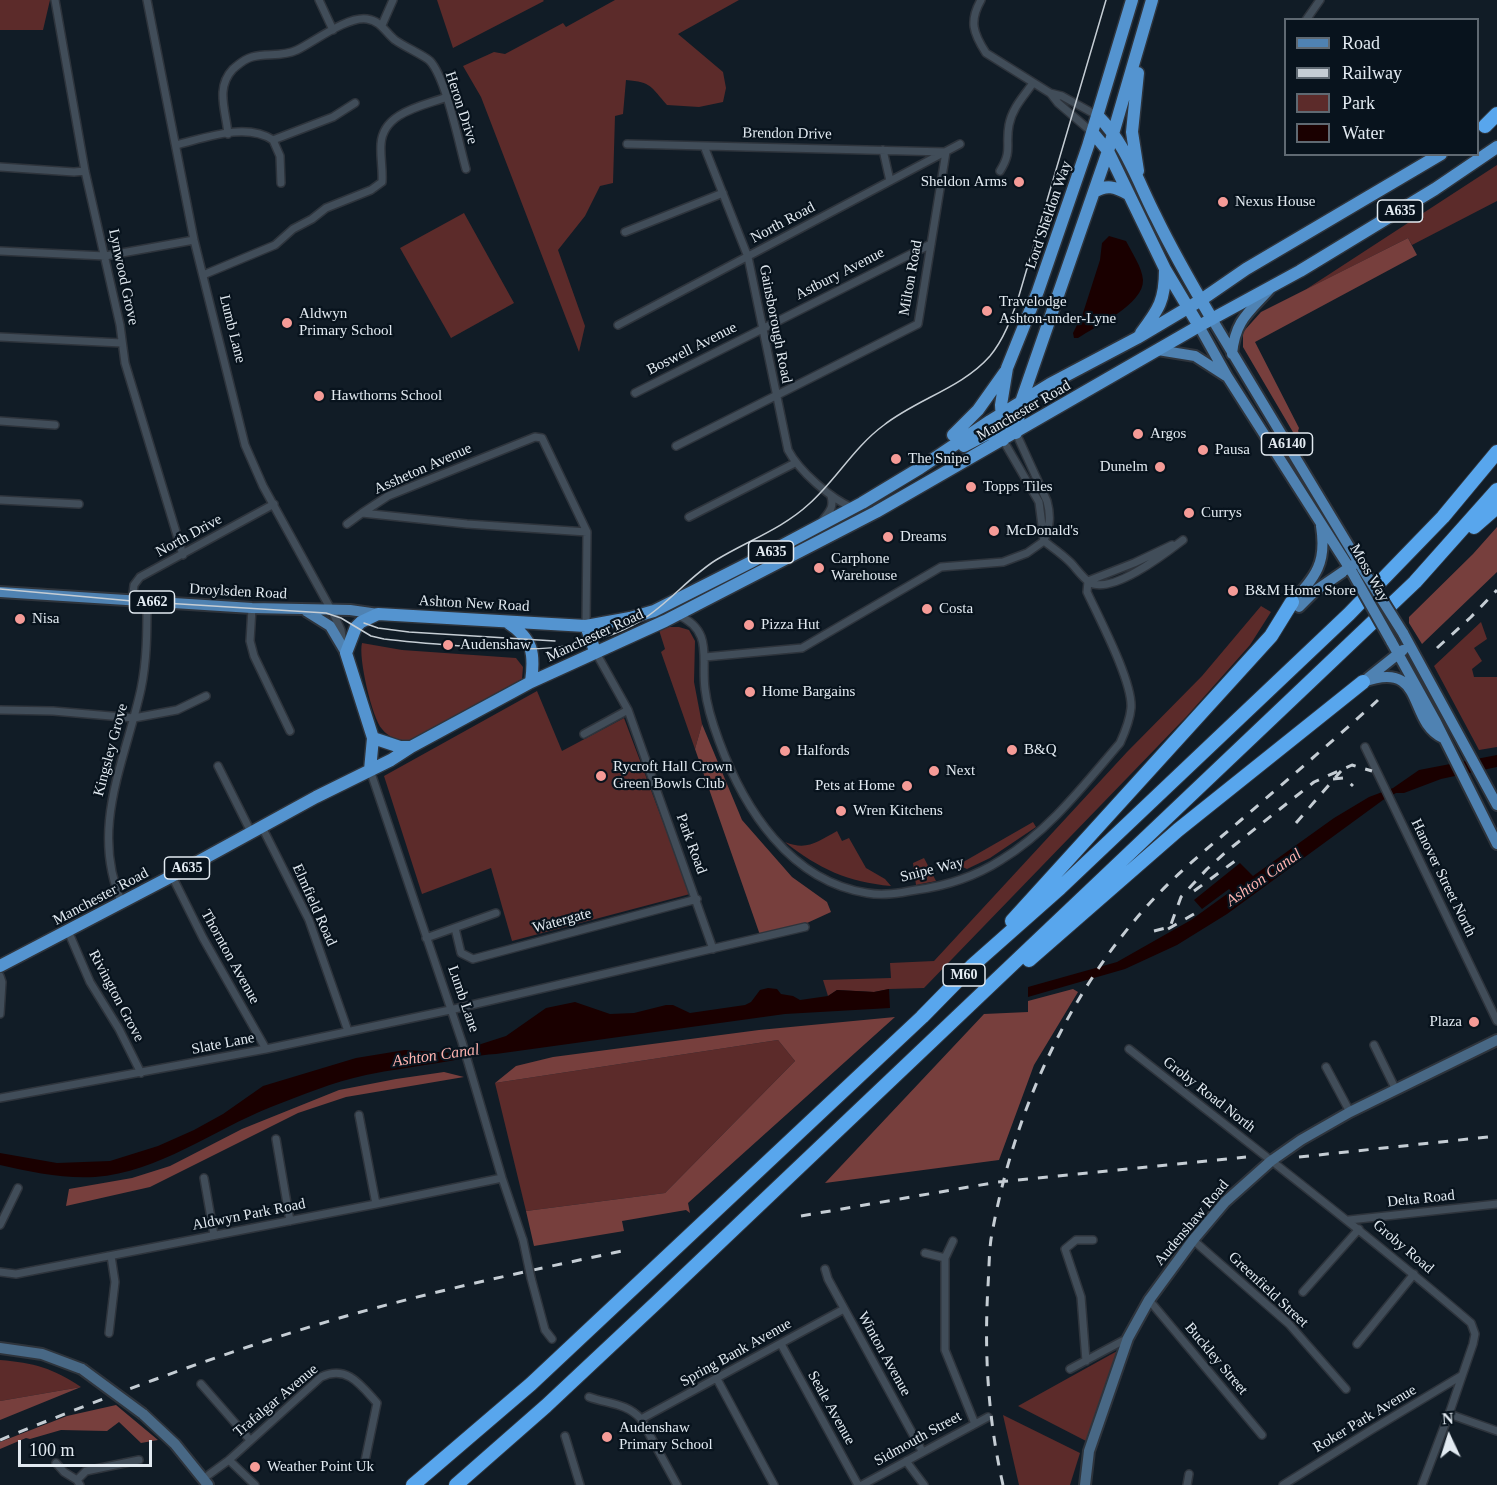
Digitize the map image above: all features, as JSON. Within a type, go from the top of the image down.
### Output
[{"type":"highway","name":"Lord Sheldon Way","points":[[1016,433],[1021,402],[1108,151],[1106,125],[1132,0]]},
{"type":"highway","name":"Lord Sheldon Way","points":[[1003,435],[1001,414],[1007,368],[1038,291],[1093,133],[1106,125],[1144,33],[1152,0]]},
{"type":"highway","points":[[1139,182],[1132,132],[1144,33]]},
{"type":"highway","points":[[1486,125],[1497,114]]},
{"type":"highway","name":"A6140","points":[[1106,125],[1139,182],[1201,300]]},
{"type":"highway","name":"A6140","points":[[1093,133],[1108,151],[1165,269],[1199,326]]},
{"type":"highway","name":"A635","points":[[1199,326],[1271,288],[1435,189],[1497,147]]},
{"type":"highway","name":"Manchester Road","points":[[615,622],[654,611],[853,508],[921,468],[1050,384],[1137,338],[1201,300],[1246,269],[1438,156]]},
{"type":"highway","points":[[1094,192],[1109,186],[1128,194]]},
{"type":"highway","points":[[1137,338],[1162,302],[1165,289],[1165,269]]},
{"type":"highway","name":"Moss Way","points":[[1201,300],[1212,319]]},
{"type":"highway","name":"Manchester Road","points":[[1,966],[256,829],[391,760],[531,682],[677,614],[876,512],[1003,435],[1016,433],[1199,326]]},
{"type":"highway","points":[[953,435],[978,410],[1007,368]]},
{"type":"highway","points":[[921,468],[987,434],[1003,435]]},
{"type":"highway","name":"M60","points":[[973,965],[1060,888],[1349,614],[1443,517],[1497,452]]},
{"type":"highway","name":"M60","points":[[456,1485],[546,1406],[657,1302],[1384,612],[1445,550],[1497,490]]},
{"type":"highway","name":"M60","points":[[1445,550],[1497,507]]},
{"type":"highway","name":"M60","points":[[413,1485],[531,1384],[922,1017],[973,965],[1271,636],[1295,605]]},
{"type":"highway","points":[[345,649],[356,627],[378,614]]},
{"type":"highway","name":"Ashton New Road","points":[[378,614],[586,626],[615,622]]},
{"type":"highway","points":[[506,621],[516,627],[531,645],[533,661],[531,682]]},
{"type":"highway","points":[[586,626],[595,651]]},
{"type":"highway","name":"Lumb Lane","points":[[345,649],[373,738],[370,770]]},
{"type":"highway","name":"M60","points":[[963,1010],[1011,976],[1178,830],[1363,682]]},
{"type":"highway","points":[[373,738],[400,747],[411,747]]},
{"type":"main road","points":[[1232,354],[1233,338],[1239,323],[1271,288]]},
{"type":"main road","name":"Moss Way","points":[[1212,319],[1355,567],[1497,844]]},
{"type":"main road","name":"Moss Way","points":[[1199,326],[1227,376],[1321,522],[1410,645],[1496,804]]},
{"type":"main road","points":[[1158,350],[1195,356],[1227,376]]},
{"type":"main road","points":[[921,468],[953,435]]},
{"type":"main road","points":[[1295,605],[1322,562],[1324,544],[1321,522]]},
{"type":"main road","points":[[1295,605],[1355,567]]},
{"type":"main road","name":"Droylsden Road","points":[[0,592],[332,611]]},
{"type":"main road","name":"Lumb Lane","points":[[304,610],[330,626],[345,649]]},
{"type":"main road","name":"Ashton New Road","points":[[332,611],[364,611],[378,614]]},
{"type":"main road","points":[[1363,682],[1410,645]]},
{"type":"main road","points":[[1363,682],[1381,676],[1398,678],[1409,690],[1433,734],[1444,738]]},
{"type":"main road","name":"Audenshaw Road","points":[[1085,1485],[1089,1451],[1128,1338],[1149,1300],[1193,1240],[1225,1202],[1271,1161],[1301,1140],[1350,1112],[1497,1040]]},
{"type":"main road","points":[[0,1348],[42,1354],[82,1369],[143,1414],[175,1444],[205,1482]]},
{"type":"street","name":"Lynwood Grove","points":[[55,0],[85,171],[120,325],[125,363],[183,555]]},
{"type":"street","name":"Lumb Lane","points":[[147,0],[194,240],[245,444],[274,504],[332,611],[341,630],[345,649]]},
{"type":"street","points":[[319,0],[333,30]]},
{"type":"street","points":[[228,134],[222,90],[230,73],[242,61],[253,56],[275,56],[295,51],[333,30],[366,18],[382,25],[393,0]]},
{"type":"street","points":[[981,0],[974,13],[974,25],[980,44],[986,53],[1050,93],[1062,96],[1106,125]]},
{"type":"street","points":[[1306,18],[1320,0]]},
{"type":"street","name":"Heron Drive","points":[[382,25],[391,37],[429,61],[447,97],[466,169]]},
{"type":"street","points":[[1000,171],[1008,157],[1009,126],[1013,111],[1033,83]]},
{"type":"street","points":[[1050,93],[1058,103],[1093,133]]},
{"type":"street","points":[[203,275],[274,245],[293,229],[326,208],[371,190],[382,182],[381,141],[388,125],[398,115],[447,97]]},
{"type":"street","points":[[273,140],[333,117],[356,103]]},
{"type":"street","points":[[176,145],[247,131],[263,133],[273,140],[280,156],[281,183]]},
{"type":"street","name":"Brendon Drive","points":[[627,144],[946,152]]},
{"type":"street","name":"North Road","points":[[618,325],[960,144]]},
{"type":"street","name":"Gainsborough Road","points":[[704,146],[747,257],[775,395],[789,450],[795,463],[831,496],[853,508]]},
{"type":"street","points":[[883,150],[890,181]]},
{"type":"street","name":"Milton Road","points":[[775,395],[918,324],[946,152]]},
{"type":"street","points":[[0,167],[85,171]]},
{"type":"street","points":[[625,232],[723,193]]},
{"type":"street","points":[[0,250],[105,256],[194,240]]},
{"type":"street","name":"Astbury Avenue","points":[[762,329],[931,244]]},
{"type":"street","name":"Boswell Avenue","points":[[635,393],[762,329]]},
{"type":"street","points":[[0,337],[122,343]]},
{"type":"street","points":[[676,446],[775,395]]},
{"type":"street","points":[[0,421],[55,425]]},
{"type":"street","points":[[705,657],[802,648],[941,567],[1003,562],[1026,553],[1044,541],[1050,526],[1050,512],[1016,433]]},
{"type":"street","points":[[1003,435],[1039,502],[1044,541],[1088,581],[1096,585],[1106,584],[1137,572],[1183,540],[1088,581]]},
{"type":"street","name":"Assheton Avenue","points":[[363,513],[388,496],[535,437],[542,438],[587,532],[586,626]]},
{"type":"street","points":[[689,517],[795,463]]},
{"type":"street","points":[[819,526],[832,509],[831,496]]},
{"type":"street","points":[[0,500],[79,504]]},
{"type":"street","name":"North Drive","points":[[132,601],[134,585],[140,577],[274,504]]},
{"type":"street","points":[[346,524],[363,513]]},
{"type":"street","name":"Assheton Avenue","points":[[363,513],[587,532]]},
{"type":"street","name":"Snipe Way","points":[[677,614],[692,622],[700,634],[705,657],[705,692],[723,752],[750,804],[781,848],[813,873],[847,888],[877,894],[894,894],[926,889],[976,873],[1001,860],[1035,836],[1065,806],[1120,743],[1127,729],[1131,700],[1126,681],[1088,592],[1088,581]]},
{"type":"street","name":"Kingsley Grove","points":[[122,903],[113,883],[109,863],[110,809],[134,718],[146,656],[147,602]]},
{"type":"street","points":[[252,608],[250,641],[254,656],[290,731]]},
{"type":"street","name":"Park Road","points":[[595,651],[628,711],[713,949]]},
{"type":"street","points":[[0,710],[53,711],[134,718],[177,710],[206,696]]},
{"type":"street","points":[[584,734],[628,711]]},
{"type":"street","name":"Hanover Street North","points":[[1365,747],[1497,1021]]},
{"type":"street","name":"Elmfield Road","points":[[218,766],[309,920],[348,1031]]},
{"type":"street","name":"Lumb Lane","points":[[370,770],[462,1042],[502,1178],[523,1240],[545,1330],[552,1339]]},
{"type":"street","name":"Thornton Avenue","points":[[172,876],[203,938],[266,1049]]},
{"type":"street","name":"Watergate","points":[[455,928],[461,953],[473,960],[697,899]]},
{"type":"street","points":[[426,938],[496,913]]},
{"type":"street","points":[[450,1010],[805,927]]},
{"type":"street","name":"Rivington Grove","points":[[68,931],[90,982],[119,1029],[141,1073]]},
{"type":"street","points":[[0,1014],[1,966]]},
{"type":"street","name":"Slate Lane","points":[[0,1098],[266,1049],[450,1010]]},
{"type":"street","points":[[1374,1045],[1396,1090]]},
{"type":"street","name":"Groby Road North","points":[[1130,1049],[1271,1161]]},
{"type":"street","points":[[1326,1067],[1350,1112]]},
{"type":"street","points":[[359,1115],[376,1204]]},
{"type":"street","points":[[276,1139],[290,1221]]},
{"type":"street","name":"Groby Road","points":[[1271,1161],[1349,1220],[1471,1323],[1474,1334],[1449,1414],[1422,1485]]},
{"type":"street","points":[[204,1178],[214,1235]]},
{"type":"street","name":"Aldwyn Park Road","points":[[0,1272],[16,1274],[502,1178]]},
{"type":"street","points":[[0,1225],[18,1188]]},
{"type":"street","name":"Delta Road","points":[[1349,1220],[1497,1204]]},
{"type":"street","points":[[1303,1292],[1359,1229]]},
{"type":"street","points":[[1086,1361],[1081,1297],[1065,1249],[1076,1240],[1094,1240]]},
{"type":"street","name":"Greenfield Street","points":[[1193,1240],[1289,1324],[1346,1389]]},
{"type":"street","points":[[953,1241],[945,1258],[945,1350],[975,1424]]},
{"type":"street","points":[[925,1254],[945,1258]]},
{"type":"street","points":[[109,1333],[115,1282],[111,1256]]},
{"type":"street","name":"Winton Avenue","points":[[825,1269],[828,1279],[922,1451]]},
{"type":"street","points":[[1357,1344],[1414,1274]]},
{"type":"street","name":"Buckley Street","points":[[1149,1300],[1262,1435]]},
{"type":"street","name":"Spring Bank Avenue","points":[[641,1419],[844,1309]]},
{"type":"street","points":[[1070,1369],[1128,1338]]},
{"type":"street","name":"Seale Avenue","points":[[781,1344],[860,1485]]},
{"type":"street","name":"Trafalgar Avenue","points":[[205,1482],[321,1377],[332,1372],[345,1373],[377,1403],[365,1461]]},
{"type":"street","name":"Roker Park Avenue","points":[[1283,1485],[1461,1376]]},
{"type":"street","points":[[717,1379],[774,1485]]},
{"type":"street","points":[[201,1383],[250,1440]]},
{"type":"street","points":[[589,1397],[621,1404],[636,1414],[641,1419],[677,1485]]},
{"type":"street","points":[[1449,1414],[1497,1431]]},
{"type":"street","name":"Sidmouth Street","points":[[860,1485],[988,1417]]},
{"type":"street","points":[[565,1436],[580,1485]]},
{"type":"street","points":[[56,1462],[78,1483],[86,1471],[139,1460]]},
{"type":"street","points":[[229,1460],[255,1485]]},
{"type":"street","points":[[906,1461],[924,1485]]},
{"type":"street","points":[[1187,1485],[1189,1474]]},
{"type":"green space","points":[[0,0],[50,0],[43,30],[0,30]]},
{"type":"green space","points":[[437,0],[543,0],[544,1],[453,48]]},
{"type":"green space","points":[[615,0],[739,0],[678,34],[723,72],[726,88],[723,102],[699,107],[667,105],[650,86],[626,80],[623,114],[615,116],[613,183],[600,186],[585,216],[558,250],[585,326],[579,352],[481,97],[463,66],[494,52],[505,54],[563,23],[566,27]]},
{"type":"green space","points":[[1497,165],[1497,201],[1412,245],[1408,238],[1305,290]]},
{"type":"green space","points":[[464,213],[514,303],[451,338],[400,248]]},
{"type":"green space","points":[[1261,606],[1271,612],[1250,645],[1187,716],[924,988],[874,992],[837,990],[828,996],[823,980],[891,978],[890,963],[934,961],[1127,752],[1202,676]]},
{"type":"green space","points":[[1481,622],[1487,639],[1474,648],[1482,661],[1472,669],[1474,677],[1497,677],[1497,747],[1479,750],[1434,666]]},
{"type":"green space","points":[[667,627],[689,630],[695,641],[694,682],[702,724],[695,749],[661,652],[665,649],[659,630]]},
{"type":"green space","points":[[362,643],[402,650],[516,658],[523,667],[522,679],[411,740],[399,740],[382,729],[374,713],[364,673]]},
{"type":"green space","points":[[537,691],[562,751],[624,718],[690,894],[512,941],[491,868],[422,894],[384,776]]},
{"type":"green space","points":[[1033,822],[1036,827],[990,858],[967,869],[958,865]]},
{"type":"green space","points":[[837,831],[842,841],[849,838],[866,868],[885,879],[891,886],[861,881],[835,873],[810,860],[785,842],[800,846],[812,844]]},
{"type":"green space","points":[[924,858],[936,881],[916,885],[913,863]]},
{"type":"green space","points":[[778,1040],[795,1061],[665,1193],[526,1211],[495,1083]]},
{"type":"green space","points":[[1119,1350],[1086,1441],[1018,1406]]},
{"type":"green space","points":[[0,1360],[43,1368],[81,1387],[0,1401]]},
{"type":"green space","points":[[1003,1415],[1080,1453],[1070,1485],[1019,1485]]},
{"type":"shaded area","points":[[1408,238],[1417,255],[1255,342],[1299,428],[1298,431],[1312,453],[1307,456],[1243,347],[1243,332],[1261,312]]},
{"type":"shaded area","points":[[1497,527],[1497,572],[1422,644],[1409,623],[1409,617]]},
{"type":"shaded area","points":[[702,724],[742,820],[792,877],[827,902],[831,912],[807,923],[760,935],[695,749]]},
{"type":"shaded area","points":[[1073,989],[1078,992],[1034,1065],[999,1160],[825,1183],[984,1014],[1028,1012],[1028,1001]]},
{"type":"shaded area","points":[[895,1017],[688,1203],[690,1213],[686,1210],[622,1221],[624,1231],[534,1246],[526,1211],[665,1193],[795,1061],[778,1040],[495,1083],[516,1066],[553,1057],[759,1030]]},
{"type":"shaded area","points":[[444,1072],[464,1077],[346,1097],[298,1113],[150,1187],[66,1206],[69,1189],[132,1178],[170,1166],[242,1129],[339,1090]]},
{"type":"shaded area","points":[[81,1387],[0,1420],[0,1401]]},
{"type":"shaded area","points":[[116,1405],[158,1440],[141,1443],[119,1422],[107,1431],[61,1430],[30,1439],[26,1438],[0,1449],[0,1442],[67,1416]]},
{"type":"water","points":[[1109,236],[1126,241],[1141,270],[1143,280],[1141,289],[1128,306],[1078,338],[1074,338],[1073,333],[1083,313],[1100,260],[1102,243]]},
{"type":"water","name":"Ashton Canal","points":[[1497,755],[1497,767],[1441,779],[1404,793],[1396,793],[1383,800],[1227,914],[1177,945],[1125,969],[1028,997],[1028,987],[1117,962],[1191,920],[1231,891],[1229,889],[1202,909],[1194,900],[1240,863],[1253,876],[1334,818],[1369,797],[1393,788],[1419,770]]},
{"type":"water","name":"Ashton Canal","points":[[777,989],[781,994],[800,1000],[828,996],[837,990],[874,992],[889,989],[890,1008],[785,1014],[481,1055],[366,1075],[330,1085],[271,1107],[164,1159],[119,1174],[71,1177],[0,1165],[0,1153],[57,1163],[110,1161],[158,1146],[194,1130],[223,1114],[263,1086],[356,1058],[405,1050],[453,1053],[506,1036],[546,1008],[575,1002],[610,1014],[634,1013],[673,1005],[690,1013],[745,1005],[751,1002],[760,990]]},
{"type":"tram line","points":[[0,589],[132,601],[326,613],[341,618],[371,636],[384,639],[484,648],[530,649],[576,644],[598,639],[642,620],[716,560],[799,513],[819,495],[873,434],[897,416],[966,377],[990,356],[1007,329],[1018,299],[1106,0]]},
{"type":"tram line","points":[[364,623],[378,628],[409,632],[555,641]]},
{"type":"railway","points":[[1437,648],[1497,590]]},
{"type":"railway","points":[[1003,1485],[994,1435],[987,1361],[990,1245],[1000,1194],[1013,1149],[1046,1061],[1091,979],[1148,905],[1193,861],[1378,700]]},
{"type":"railway","points":[[1154,931],[1170,927],[1181,897],[1207,869],[1314,782],[1352,765],[1372,771]]},
{"type":"railway","points":[[1296,823],[1341,771]]},
{"type":"railway","points":[[1333,779],[1344,778],[1353,786]]},
{"type":"railway","points":[[1194,891],[1235,861]]},
{"type":"railway","points":[[1168,929],[1199,911]]},
{"type":"railway","points":[[1299,1157],[1497,1136]]},
{"type":"railway","points":[[801,1216],[998,1182],[1246,1157]]},
{"type":"railway","points":[[0,1440],[170,1374],[300,1330],[449,1289],[627,1250]]},
{"type":"place","name":"Sheldon Arms","points":[[1019,182]]},
{"type":"place","name":"Nexus House","points":[[1223,202]]},
{"type":"place","name":"Travelodge Ashton-under-Lyne","points":[[987,311]]},
{"type":"place","name":"Aldwyn Primary School","points":[[287,323]]},
{"type":"place","name":"Hawthorns School","points":[[319,396]]},
{"type":"place","name":"Argos","points":[[1138,434]]},
{"type":"place","name":"Pausa","points":[[1203,450]]},
{"type":"place","name":"The Snipe","points":[[896,459]]},
{"type":"place","name":"Dunelm","points":[[1160,467]]},
{"type":"place","name":"Topps Tiles","points":[[971,487]]},
{"type":"place","name":"Currys","points":[[1189,513]]},
{"type":"place","name":"McDonald's","points":[[994,531]]},
{"type":"place","name":"Dreams","points":[[888,537]]},
{"type":"place","name":"Carphone Warehouse","points":[[819,568]]},
{"type":"place","name":"B&M Home Store","points":[[1233,591]]},
{"type":"place","name":"Costa","points":[[927,609]]},
{"type":"place","name":"Nisa","points":[[20,619]]},
{"type":"place","name":"Pizza Hut","points":[[749,625]]},
{"type":"place","name":"Audenshaw","points":[[448,645]]},
{"type":"place","name":"Home Bargains","points":[[750,692]]},
{"type":"place","name":"B&Q","points":[[1012,750]]},
{"type":"place","name":"Halfords","points":[[785,751]]},
{"type":"place","name":"Next","points":[[934,771]]},
{"type":"place","name":"Rycroft Hall Crown Green Bowls Club","points":[[601,776]]},
{"type":"place","name":"Pets at Home","points":[[907,786]]},
{"type":"place","name":"Wren Kitchens","points":[[841,811]]},
{"type":"place","name":"Plaza","points":[[1474,1022]]},
{"type":"place","name":"Audenshaw Primary School","points":[[607,1437]]},
{"type":"place","name":"Weather Point Uk","points":[[255,1467]]}]
